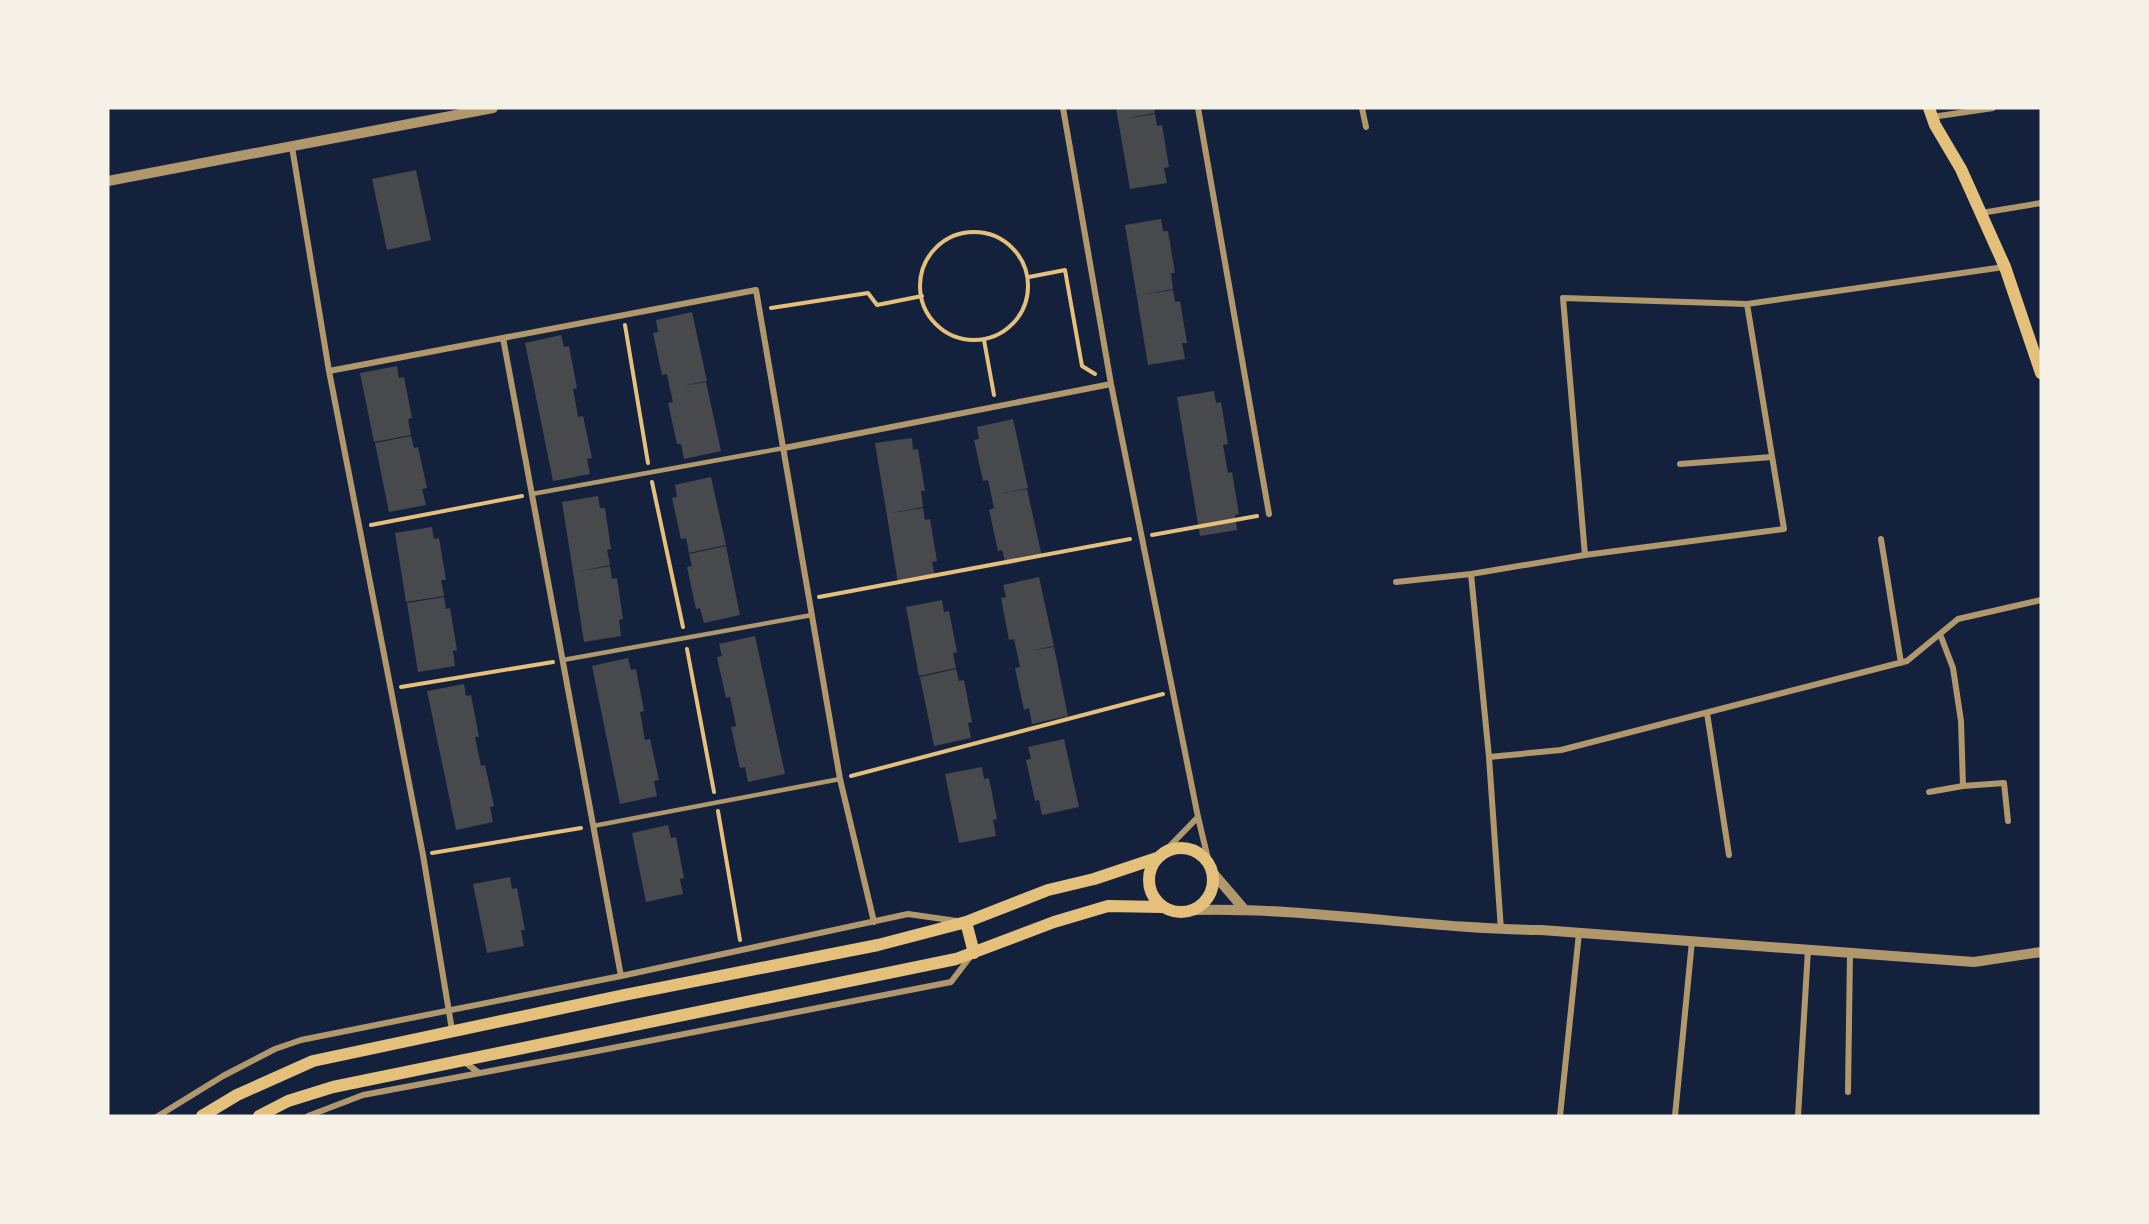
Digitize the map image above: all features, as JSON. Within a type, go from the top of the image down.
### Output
[{"type":"main road","points":[[1930,113],[1961,169],[2005,267],[2041,373]]},
{"type":"main road","points":[[201,1116],[237,1095],[313,1061],[452,1030],[878,945],[966,922],[1048,890],[1094,879],[1180,847],[1197,851],[1211,868],[1213,884],[1210,894],[1204,903],[1194,910],[1178,912],[1162,907],[1108,906],[1054,922],[974,953],[944,961],[333,1087],[288,1101],[259,1116]]},
{"type":"main road","points":[[1161,855],[1149,874],[1151,892],[1162,907]]},
{"type":"main road","points":[[966,922],[974,953]]},
{"type":"street","points":[[108,180],[493,108]]},
{"type":"street","points":[[1063,108],[1112,384],[1198,817],[1211,868],[1244,909]]},
{"type":"street","points":[[1198,108],[1269,514]]},
{"type":"street","points":[[1362,108],[1366,127]]},
{"type":"street","points":[[1930,113],[1994,108]]},
{"type":"street","points":[[292,147],[329,370],[423,855],[452,1030]]},
{"type":"street","points":[[1981,213],[2041,203]]},
{"type":"street","points":[[1585,555],[1563,298],[1747,304],[2005,267]]},
{"type":"street","points":[[329,370],[756,290],[840,779],[873,922]]},
{"type":"street","points":[[1396,582],[1471,574],[1585,555],[1784,529],[1747,304]]},
{"type":"street","points":[[503,338],[621,976]]},
{"type":"street","points":[[783,448],[1112,384]]},
{"type":"street","points":[[1680,464],[1772,457]]},
{"type":"street","points":[[1881,539],[1901,663]]},
{"type":"street","points":[[1471,574],[1489,757],[1501,930]]},
{"type":"street","points":[[1489,757],[1561,750],[1901,663],[1907,661],[1958,619],[2041,600]]},
{"type":"street","points":[[1940,634],[1953,668],[1961,721],[1963,786]]},
{"type":"street","points":[[1707,713],[1729,855]]},
{"type":"street","points":[[1929,792],[1963,786],[2004,783],[2008,821]]},
{"type":"street","points":[[1161,855],[1198,817]]},
{"type":"street","points":[[1194,910],[1244,909],[1310,912],[1501,930],[1580,933],[1974,962],[2041,952]]},
{"type":"street","points":[[158,1116],[200,1089],[275,1049],[301,1040],[621,976],[908,914],[966,922]]},
{"type":"street","points":[[1560,1116],[1580,933]]},
{"type":"street","points":[[1675,1116],[1692,942]]},
{"type":"street","points":[[1798,1116],[1808,950]]},
{"type":"street","points":[[308,1116],[363,1095],[951,982],[974,953]]},
{"type":"street","points":[[1848,1092],[1850,953]]},
{"type":"street","points":[[462,1060],[479,1073]]},
{"type":"lane","points":[[532,494],[783,448]]},
{"type":"lane","points":[[563,660],[812,615]]},
{"type":"lane","points":[[593,826],[840,779]]},
{"type":"path","points":[[987,231],[1015,248],[1029,277],[1026,305],[1010,328],[984,340],[952,336],[927,315],[919,284],[929,253],[955,233],[987,231]]},
{"type":"path","points":[[1029,277],[1065,270],[1082,366],[1112,384]]},
{"type":"path","points":[[760,309],[868,293],[877,304],[922,296]]},
{"type":"path","points":[[984,340],[996,406]]},
{"type":"path","points":[[358,528],[532,494]]},
{"type":"path","points":[[809,598],[1269,514]]},
{"type":"path","points":[[391,689],[563,660]]},
{"type":"path","points":[[840,779],[1173,692]]},
{"type":"path","points":[[423,855],[593,826]]},
{"type":"building","points":[[1116,108],[1154,108],[1155,113],[1123,119],[1155,114],[1157,126],[1162,125],[1169,167],[1164,168],[1167,183],[1130,189]]},
{"type":"building","points":[[416,170],[431,240],[387,250],[372,179]]},
{"type":"building","points":[[1161,219],[1163,231],[1168,231],[1175,273],[1171,273],[1173,289],[1140,295],[1173,290],[1175,302],[1180,301],[1187,343],[1182,343],[1185,359],[1148,365],[1125,225]]},
{"type":"building","points":[[692,312],[707,381],[682,386],[706,382],[721,451],[684,459],[681,444],[677,444],[668,403],[673,402],[667,374],[662,375],[653,333],[658,332],[656,320]]},
{"type":"building","points":[[561,335],[564,347],[569,346],[577,388],[573,389],[578,417],[583,416],[592,458],[587,459],[590,474],[553,481],[525,343]]},
{"type":"building","points":[[397,366],[399,378],[404,377],[412,418],[408,419],[411,435],[374,442],[360,373]]},
{"type":"building","points":[[1214,391],[1216,403],[1221,402],[1228,444],[1223,445],[1228,473],[1232,472],[1239,514],[1235,515],[1237,530],[1200,536],[1177,397]]},
{"type":"building","points":[[1013,419],[1028,488],[1003,493],[1027,489],[1042,557],[1006,565],[1002,550],[998,551],[989,510],[994,508],[988,480],[983,481],[974,440],[979,439],[977,427]]},
{"type":"building","points":[[411,436],[414,448],[418,447],[427,488],[422,489],[426,505],[389,512],[375,443]]},
{"type":"building","points":[[912,438],[913,450],[918,449],[925,491],[921,491],[923,507],[891,513],[923,508],[925,520],[930,519],[937,561],[932,562],[935,577],[898,583],[875,443]]},
{"type":"building","points":[[711,477],[726,545],[689,553],[686,538],[681,539],[672,498],[677,497],[675,485]]},
{"type":"building","points":[[598,496],[600,508],[605,508],[611,549],[607,550],[610,565],[577,572],[610,566],[612,579],[617,578],[623,619],[619,620],[621,636],[584,642],[562,502]]},
{"type":"building","points":[[432,527],[434,539],[439,538],[446,580],[441,580],[444,596],[406,602],[395,533]]},
{"type":"building","points":[[726,546],[740,615],[704,623],[700,608],[696,609],[687,567],[692,566],[689,554]]},
{"type":"building","points":[[1039,577],[1054,646],[1030,651],[1054,647],[1068,716],[1032,724],[1029,708],[1024,710],[1015,668],[1020,667],[1014,639],[1009,640],[1001,598],[1006,597],[1003,585]]},
{"type":"building","points":[[444,597],[446,609],[450,608],[457,650],[453,651],[455,666],[418,672],[407,603]]},
{"type":"building","points":[[942,600],[944,612],[949,611],[957,652],[953,653],[956,668],[919,676],[906,607]]},
{"type":"building","points":[[755,636],[785,774],[748,782],[745,767],[740,768],[731,727],[736,726],[730,697],[726,698],[717,657],[722,656],[719,644]]},
{"type":"building","points":[[628,658],[631,670],[636,669],[644,711],[640,712],[645,740],[650,739],[659,780],[654,781],[657,796],[620,804],[592,666]]},
{"type":"building","points":[[956,669],[959,681],[964,680],[972,722],[968,723],[971,738],[934,746],[920,677]]},
{"type":"building","points":[[464,684],[466,696],[471,695],[479,737],[475,737],[481,766],[485,765],[494,806],[490,807],[493,822],[456,830],[427,691]]},
{"type":"building","points":[[1064,739],[1079,807],[1042,815],[1039,800],[1035,801],[1026,760],[1031,759],[1028,747]]},
{"type":"building","points":[[982,767],[984,779],[989,778],[997,819],[993,820],[996,836],[959,843],[945,774]]},
{"type":"building","points":[[668,825],[671,838],[676,837],[684,878],[680,879],[683,894],[646,902],[632,833]]},
{"type":"building","points":[[510,877],[512,889],[517,888],[525,930],[521,930],[524,946],[487,953],[473,884]]}]
